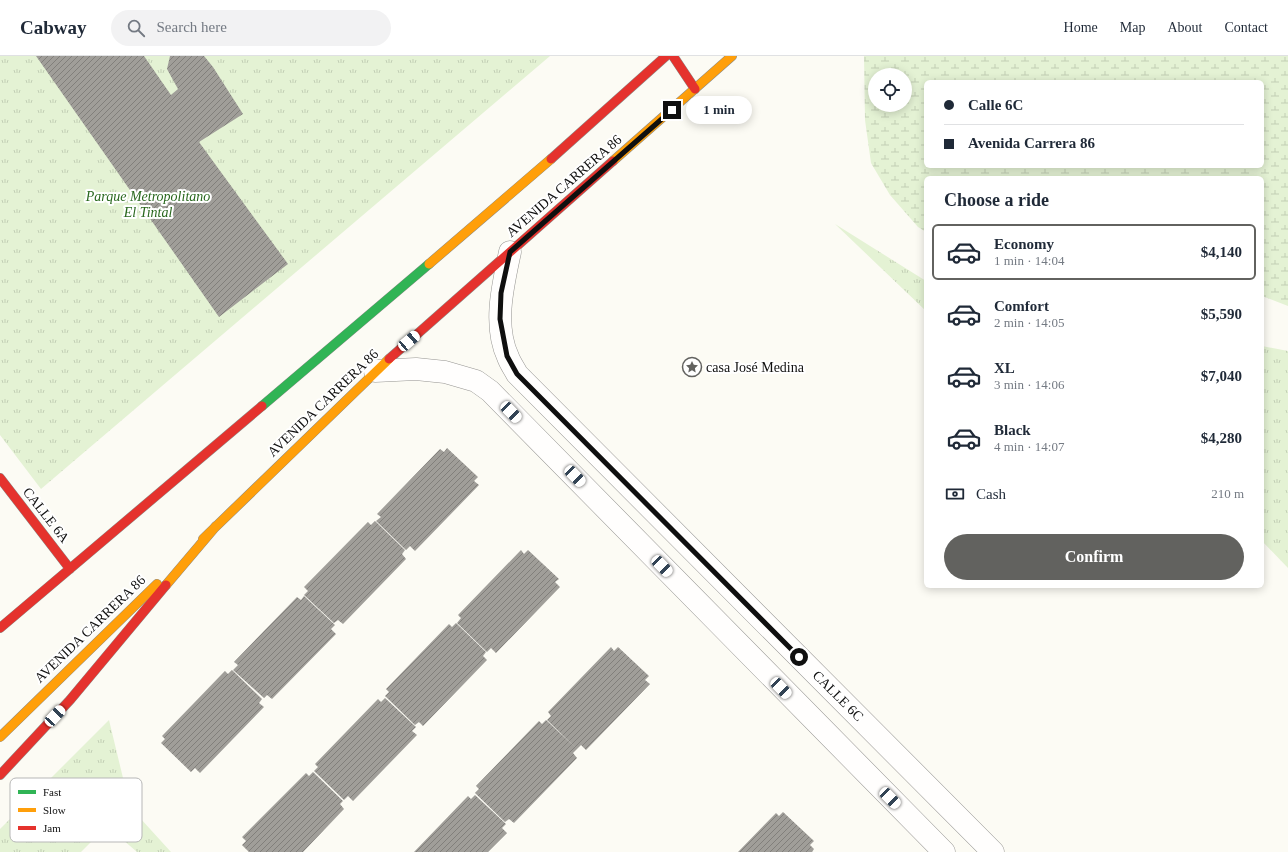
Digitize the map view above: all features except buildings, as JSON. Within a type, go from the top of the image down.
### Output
[{"type":"main road","name":"AVENIDA CARRERA 86","points":[[0,628],[507,198],[666,56]]},
{"type":"main road","points":[[673,56],[695,89]]},
{"type":"main road","name":"AVENIDA CARRERA 86","points":[[0,737],[375,371],[732,56]]},
{"type":"main road","name":"CALLE 6A","points":[[0,478],[70,569]]},
{"type":"main road","points":[[0,775],[70,700],[216,526]]},
{"type":"main road","points":[[13,605],[70,569]]},
{"type":"street","name":"CALLE 6C","points":[[510,252],[501,293],[500,319],[507,356],[517,374],[993,852]]},
{"type":"street","points":[[375,371],[416,369],[445,372],[476,381],[490,391],[944,852]]},
{"type":"green space","name":"Parque Metropolitano El Tintal","points":[[0,56],[550,56],[41,489],[0,435]]},
{"type":"green space","points":[[864,56],[1288,56],[1288,306],[1264,297],[1264,176],[924,176],[924,231],[918,227],[890,195],[871,163],[865,120]]},
{"type":"green space","points":[[835,224],[924,280],[924,309]]},
{"type":"green space","points":[[1264,346],[1288,351],[1288,568],[1264,543]]},
{"type":"green space","points":[[109,720],[123,778],[51,778]]},
{"type":"green space","points":[[10,819],[10,842],[91,842],[81,852],[0,852],[0,829]]},
{"type":"green space","points":[[142,820],[171,852],[137,852],[125,842],[142,842]]},
{"type":"traffic: fast","points":[[262,406],[429,264]]},
{"type":"traffic: slow","points":[[613,161],[732,56]]},
{"type":"traffic: slow","points":[[429,264],[551,159]]},
{"type":"traffic: slow","points":[[203,539],[389,359]]},
{"type":"traffic: slow","points":[[166,585],[216,526]]},
{"type":"traffic: slow","points":[[0,737],[157,584]]},
{"type":"traffic: jam","points":[[551,159],[666,56]]},
{"type":"traffic: jam","points":[[673,56],[695,89]]},
{"type":"traffic: jam","points":[[389,359],[613,161]]},
{"type":"traffic: jam","points":[[0,628],[262,406]]},
{"type":"traffic: jam","points":[[0,478],[70,569]]},
{"type":"traffic: jam","points":[[0,775],[70,700],[166,585]]},
{"type":"place","name":"casa José Medina","points":[[692,367]]},
{"type":"route","points":[[672,110],[510,252],[501,293],[500,319],[503,339],[507,356],[517,374],[799,657]]}]
